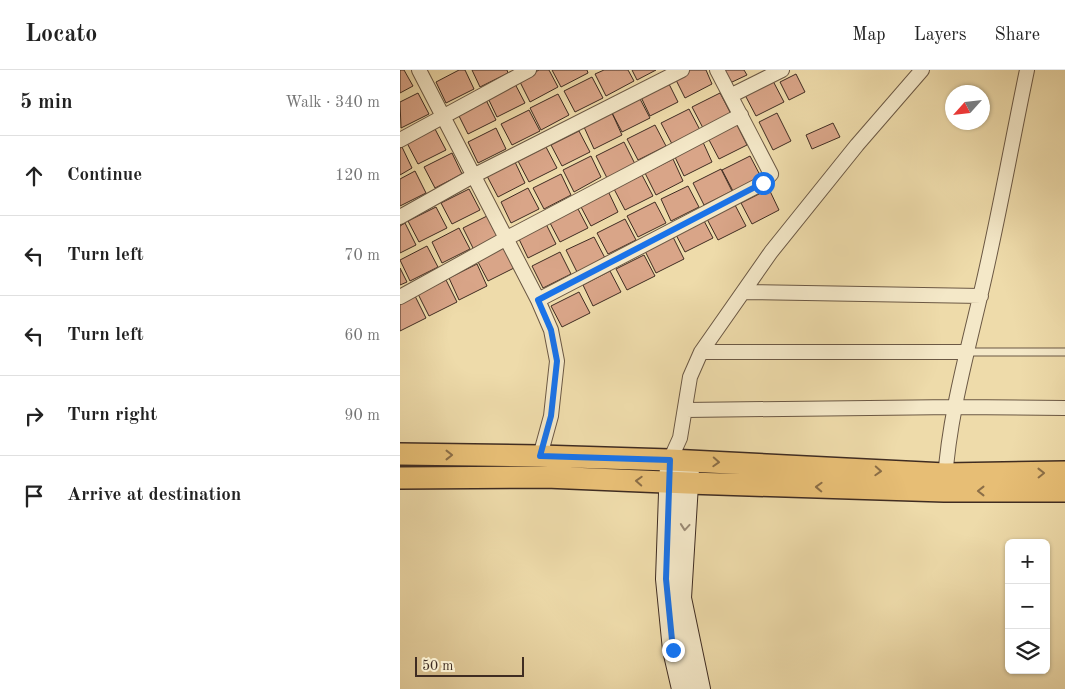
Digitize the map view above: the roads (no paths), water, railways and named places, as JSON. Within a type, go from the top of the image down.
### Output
[{"type":"main road","points":[[400,454],[679,460],[945,483],[1065,491]]},
{"type":"main road","points":[[679,460],[682,558],[681,598],[700,689]]},
{"type":"main road","points":[[400,478],[546,477],[679,483],[945,483],[1065,472]]},
{"type":"main road","points":[[679,483],[666,579],[672,641],[682,689]]},
{"type":"street","points":[[419,70],[507,238],[551,330],[557,361],[551,416],[540,456]]},
{"type":"street","points":[[400,140],[529,70]]},
{"type":"street","points":[[400,217],[473,176],[682,70]]},
{"type":"street","points":[[538,300],[767,179],[771,174],[717,70]]},
{"type":"street","points":[[732,96],[782,70]]},
{"type":"street","points":[[679,460],[680,438],[690,377],[701,352],[777,244],[857,145],[922,70]]},
{"type":"street","points":[[945,483],[955,407],[966,352],[981,296],[1027,70]]},
{"type":"street","points":[[400,297],[507,238],[741,115]]},
{"type":"street","points":[[744,292],[981,296]]},
{"type":"street","points":[[701,352],[966,352]]},
{"type":"street","points":[[685,410],[955,407],[1065,408]]},
{"type":"lane","points":[[966,352],[1065,352]]}]
